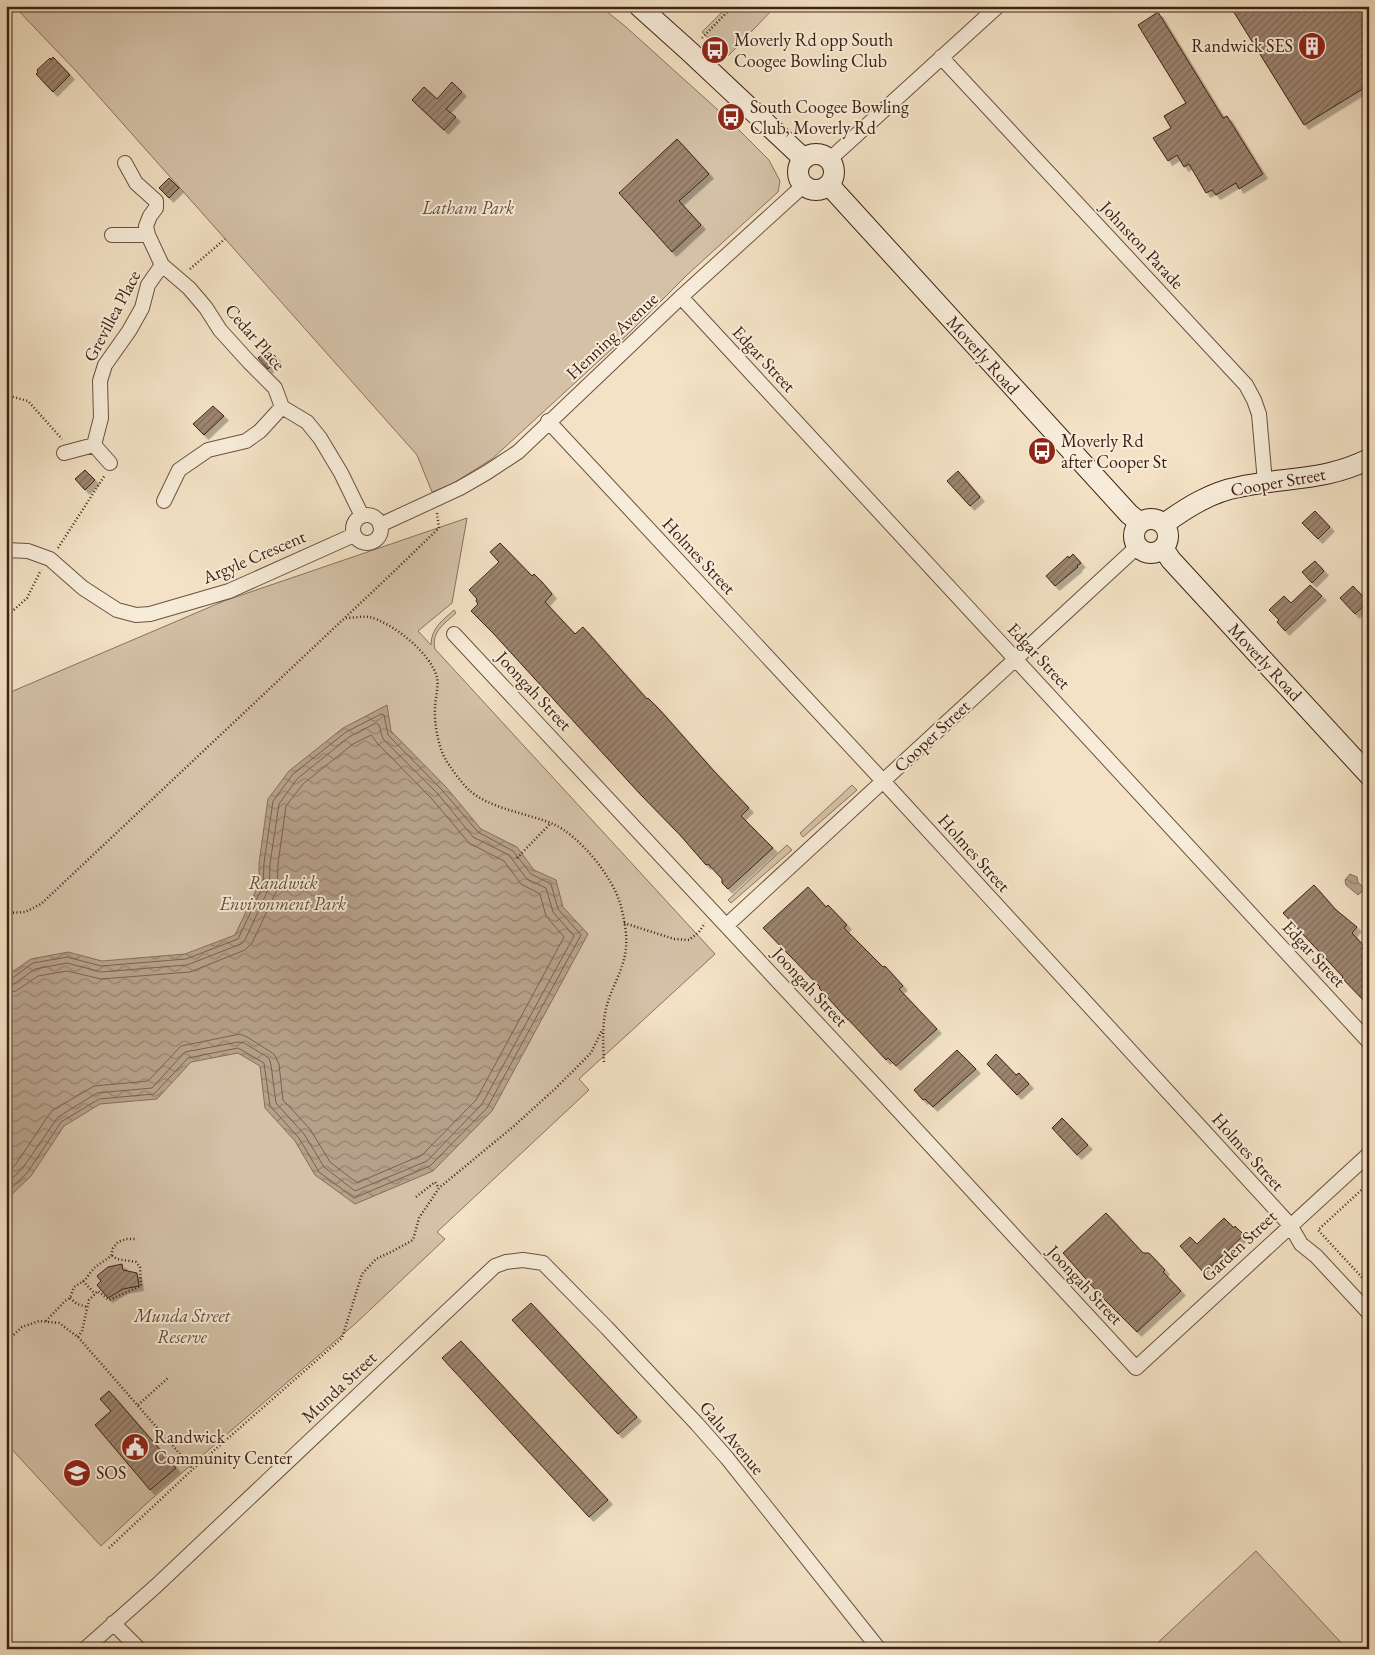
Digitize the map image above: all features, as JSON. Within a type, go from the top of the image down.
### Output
[{"type":"street","points":[[639,6],[804,159]]},
{"type":"street","points":[[829,160],[998,6]]},
{"type":"street","name":"Johnston Parade","points":[[941,58],[1223,358],[1246,385],[1259,414],[1265,482]]},
{"type":"street","points":[[814,155],[825,157],[829,160],[834,176],[828,185],[824,188],[813,190],[804,185],[800,180],[799,169],[804,159],[814,155]]},
{"type":"street","points":[[112,235],[148,235],[146,226],[156,208],[156,201],[136,183],[125,163]]},
{"type":"street","name":"Henning Avenue","points":[[435,501],[486,473],[518,452],[548,421],[804,185]]},
{"type":"street","name":"Moverly Road","points":[[828,185],[1115,500],[1140,523]]},
{"type":"street","name":"Cedar Place","points":[[148,235],[162,265],[179,278],[206,308],[220,330],[275,388],[282,407]]},
{"type":"street","name":"Grevillea Place","points":[[94,445],[100,418],[100,380],[105,365],[142,308],[148,285],[162,265]]},
{"type":"street","name":"Edgar Street","points":[[681,297],[1369,1042]]},
{"type":"street","points":[[164,501],[179,470],[208,450],[246,442],[260,431],[282,407],[307,422],[320,438],[341,472],[362,516]]},
{"type":"street","name":"Holmes Street","points":[[548,421],[883,781],[1290,1225],[1301,1244],[1316,1256],[1369,1313]]},
{"type":"street","points":[[68,452],[94,445],[110,463]]},
{"type":"street","name":"Cooper Street","points":[[1164,524],[1184,510],[1213,495],[1237,487],[1315,477],[1352,467],[1369,458]]},
{"type":"street","points":[[380,524],[435,501]]},
{"type":"street","points":[[362,516],[373,516],[380,524],[380,535],[372,542],[361,542],[354,535],[354,524],[362,516]]},
{"type":"street","points":[[1155,519],[1164,524],[1167,529],[1168,539],[1163,548],[1150,553],[1141,550],[1134,537],[1140,523],[1144,520],[1155,519]]},
{"type":"street","name":"Argyle Crescent","points":[[6,550],[28,551],[117,610],[136,615],[150,614],[229,591],[354,535]]},
{"type":"street","name":"Cooper Street","points":[[727,925],[1138,546]]},
{"type":"street","name":"Moverly Road","points":[[1163,548],[1171,560],[1369,775]]},
{"type":"street","name":"Joongah Street","points":[[454,634],[727,925],[1136,1368]]},
{"type":"street","name":"Garden Street","points":[[1136,1368],[1369,1154]]},
{"type":"street","name":"Munda Street","points":[[85,1649],[156,1586],[495,1266],[506,1262],[523,1260],[543,1263]]},
{"type":"street","name":"Galu Avenue","points":[[543,1263],[709,1438],[879,1649]]},
{"type":"street","points":[[114,1623],[139,1649]]},
{"type":"path","points":[[702,38],[733,6]]},
{"type":"path","points":[[179,278],[225,239]]},
{"type":"path","points":[[6,395],[28,401],[68,452]]},
{"type":"path","points":[[6,617],[27,598],[46,564],[109,469],[110,463]]},
{"type":"path","points":[[6,913],[25,912],[41,904],[439,528],[435,501]]},
{"type":"path","points":[[109,1548],[193,1469],[342,1338],[362,1274],[376,1259],[413,1240],[419,1218],[439,1188],[514,1126],[591,1053],[602,1030],[610,993],[624,959],[626,933],[619,901],[600,865],[575,838],[551,823],[495,805],[470,790],[448,764],[438,738],[434,710],[438,679],[432,665],[418,648],[391,627],[368,617],[344,618]]},
{"type":"path","points":[[517,858],[551,823]]},
{"type":"path","points":[[624,923],[674,939],[689,940],[714,912]]},
{"type":"path","points":[[602,1030],[604,1062]]},
{"type":"path","points":[[416,1197],[434,1182],[439,1188]]},
{"type":"path","points":[[1369,1183],[1318,1230],[1369,1285]]},
{"type":"path","points":[[46,1321],[70,1298],[74,1287],[111,1255],[113,1248],[118,1242],[126,1239],[137,1239]]},
{"type":"path","points":[[78,1338],[82,1331],[89,1300],[94,1294],[98,1291],[109,1300],[141,1286],[140,1268],[136,1262],[117,1259],[111,1255]]},
{"type":"path","points":[[83,1281],[94,1294]]},
{"type":"path","points":[[70,1298],[77,1304],[87,1307]]},
{"type":"path","points":[[6,1342],[22,1327],[39,1321],[59,1323],[78,1338],[193,1469]]},
{"type":"path","points":[[138,1406],[169,1377]]},
{"type":"green space","name":"Latham Park","points":[[14,6],[600,6],[728,119],[769,160],[780,181],[778,192],[687,275],[626,336],[492,459],[452,484],[432,492],[417,455],[77,72]]},
{"type":"green space","points":[[728,6],[776,6],[728,56],[702,32]]},
{"type":"green space","name":"Randwick Environment Park","points":[[467,518],[452,603],[418,631],[431,645],[435,629],[454,610],[456,613],[437,633],[434,643],[435,649],[715,954],[579,1079],[589,1090],[437,1232],[445,1239],[355,1324],[147,1503],[101,1546],[6,1443],[6,694],[224,601]]},
{"type":"green space","points":[[852,785],[857,790],[803,837],[800,833]]},
{"type":"green space","points":[[787,845],[792,850],[731,903],[728,900]]},
{"type":"green space","points":[[1256,1551],[1347,1649],[1151,1649]]},
{"type":"water","points":[[387,705],[391,731],[446,787],[481,829],[517,847],[534,870],[556,880],[563,907],[588,934],[492,1111],[433,1171],[355,1204],[315,1175],[295,1141],[265,1108],[260,1066],[238,1053],[191,1062],[157,1099],[100,1104],[64,1126],[31,1176],[6,1200],[6,976],[31,959],[68,952],[102,961],[185,954],[235,935],[259,884],[259,863],[268,799],[289,771],[343,728]]},
{"type":"water","points":[[1350,874],[1357,877],[1358,882],[1365,889],[1358,895],[1346,885],[1345,880]]},
{"type":"building","name":"Randwick SES","points":[[1230,6],[1369,6],[1369,85],[1304,125]]},
{"type":"building","points":[[1158,12],[1223,118],[1227,116],[1263,174],[1239,189],[1236,183],[1216,195],[1212,190],[1206,193],[1189,164],[1184,167],[1177,155],[1168,161],[1153,138],[1171,128],[1164,116],[1186,103],[1138,25]]},
{"type":"building","points":[[53,57],[70,75],[53,92],[36,74],[37,70]]},
{"type":"building","points":[[452,82],[462,92],[446,109],[456,117],[444,130],[412,100],[424,87],[437,99]]},
{"type":"building","points":[[677,139],[709,174],[679,201],[701,225],[672,252],[619,193]]},
{"type":"building","points":[[169,178],[179,188],[169,198],[159,188]]},
{"type":"building","points":[[268,349],[278,359],[268,369],[258,358]]},
{"type":"building","points":[[213,406],[224,416],[204,435],[193,424]]},
{"type":"building","points":[[85,470],[95,480],[85,490],[75,479]]},
{"type":"building","points":[[958,471],[980,497],[970,506],[947,481]]},
{"type":"building","points":[[1315,511],[1330,527],[1318,539],[1302,523]]},
{"type":"building","points":[[500,543],[532,576],[534,574],[552,594],[545,602],[575,634],[583,627],[749,808],[741,816],[773,848],[728,889],[722,883],[722,879],[708,864],[706,865],[471,611],[478,604],[477,599],[469,590],[499,562],[490,552]]},
{"type":"building","points":[[1073,554],[1081,563],[1055,586],[1046,576],[1068,556],[1069,558]]},
{"type":"building","points":[[1315,561],[1324,571],[1312,583],[1302,572]]},
{"type":"building","points":[[1310,585],[1322,596],[1285,631],[1277,622],[1279,620],[1269,610],[1284,596],[1291,603]]},
{"type":"building","points":[[1353,586],[1368,602],[1355,614],[1340,598]]},
{"type":"building","points":[[1314,885],[1335,909],[1357,927],[1352,933],[1364,946],[1362,948],[1369,955],[1369,1006],[1283,913]]},
{"type":"building","points":[[808,887],[826,907],[828,905],[847,925],[844,928],[883,967],[885,966],[903,986],[899,989],[937,1029],[896,1066],[888,1058],[886,1060],[763,928]]},
{"type":"building","points":[[957,1050],[976,1069],[933,1107],[914,1090]]},
{"type":"building","points":[[996,1054],[1016,1075],[1019,1073],[1029,1084],[1017,1095],[987,1064]]},
{"type":"building","points":[[1062,1118],[1088,1145],[1077,1155],[1052,1128]]},
{"type":"building","points":[[1106,1213],[1143,1253],[1149,1253],[1165,1270],[1163,1272],[1181,1291],[1137,1332],[1100,1295],[1063,1253]]},
{"type":"building","points":[[1224,1218],[1244,1235],[1204,1273],[1180,1246],[1190,1237],[1197,1244]]},
{"type":"building","points":[[122,1264],[123,1270],[137,1273],[139,1286],[123,1289],[108,1298],[97,1285],[101,1281],[97,1276],[108,1267]]},
{"type":"building","points":[[531,1303],[637,1417],[618,1434],[512,1320]]},
{"type":"building","points":[[461,1341],[608,1500],[589,1517],[442,1358]]},
{"type":"building","name":"Randwick Community Center","points":[[109,1391],[176,1468],[150,1490],[95,1425],[111,1411],[100,1399]]},
{"type":"place","name":"Randwick SES","points":[[1312,46]]},
{"type":"place","name":"Moverly Rd opp South Coogee Bowling Club","points":[[715,50]]},
{"type":"place","name":"South Coogee Bowling Club, Moverly Rd","points":[[731,117]]},
{"type":"place","name":"Moverly Rd after Cooper St","points":[[1042,451]]},
{"type":"place","name":"Randwick Community Center","points":[[135,1447]]},
{"type":"place","name":"SOS","points":[[77,1473]]},
{"type":"park label","name":"Munda Street Reserve","points":[[182,1326]]}]
